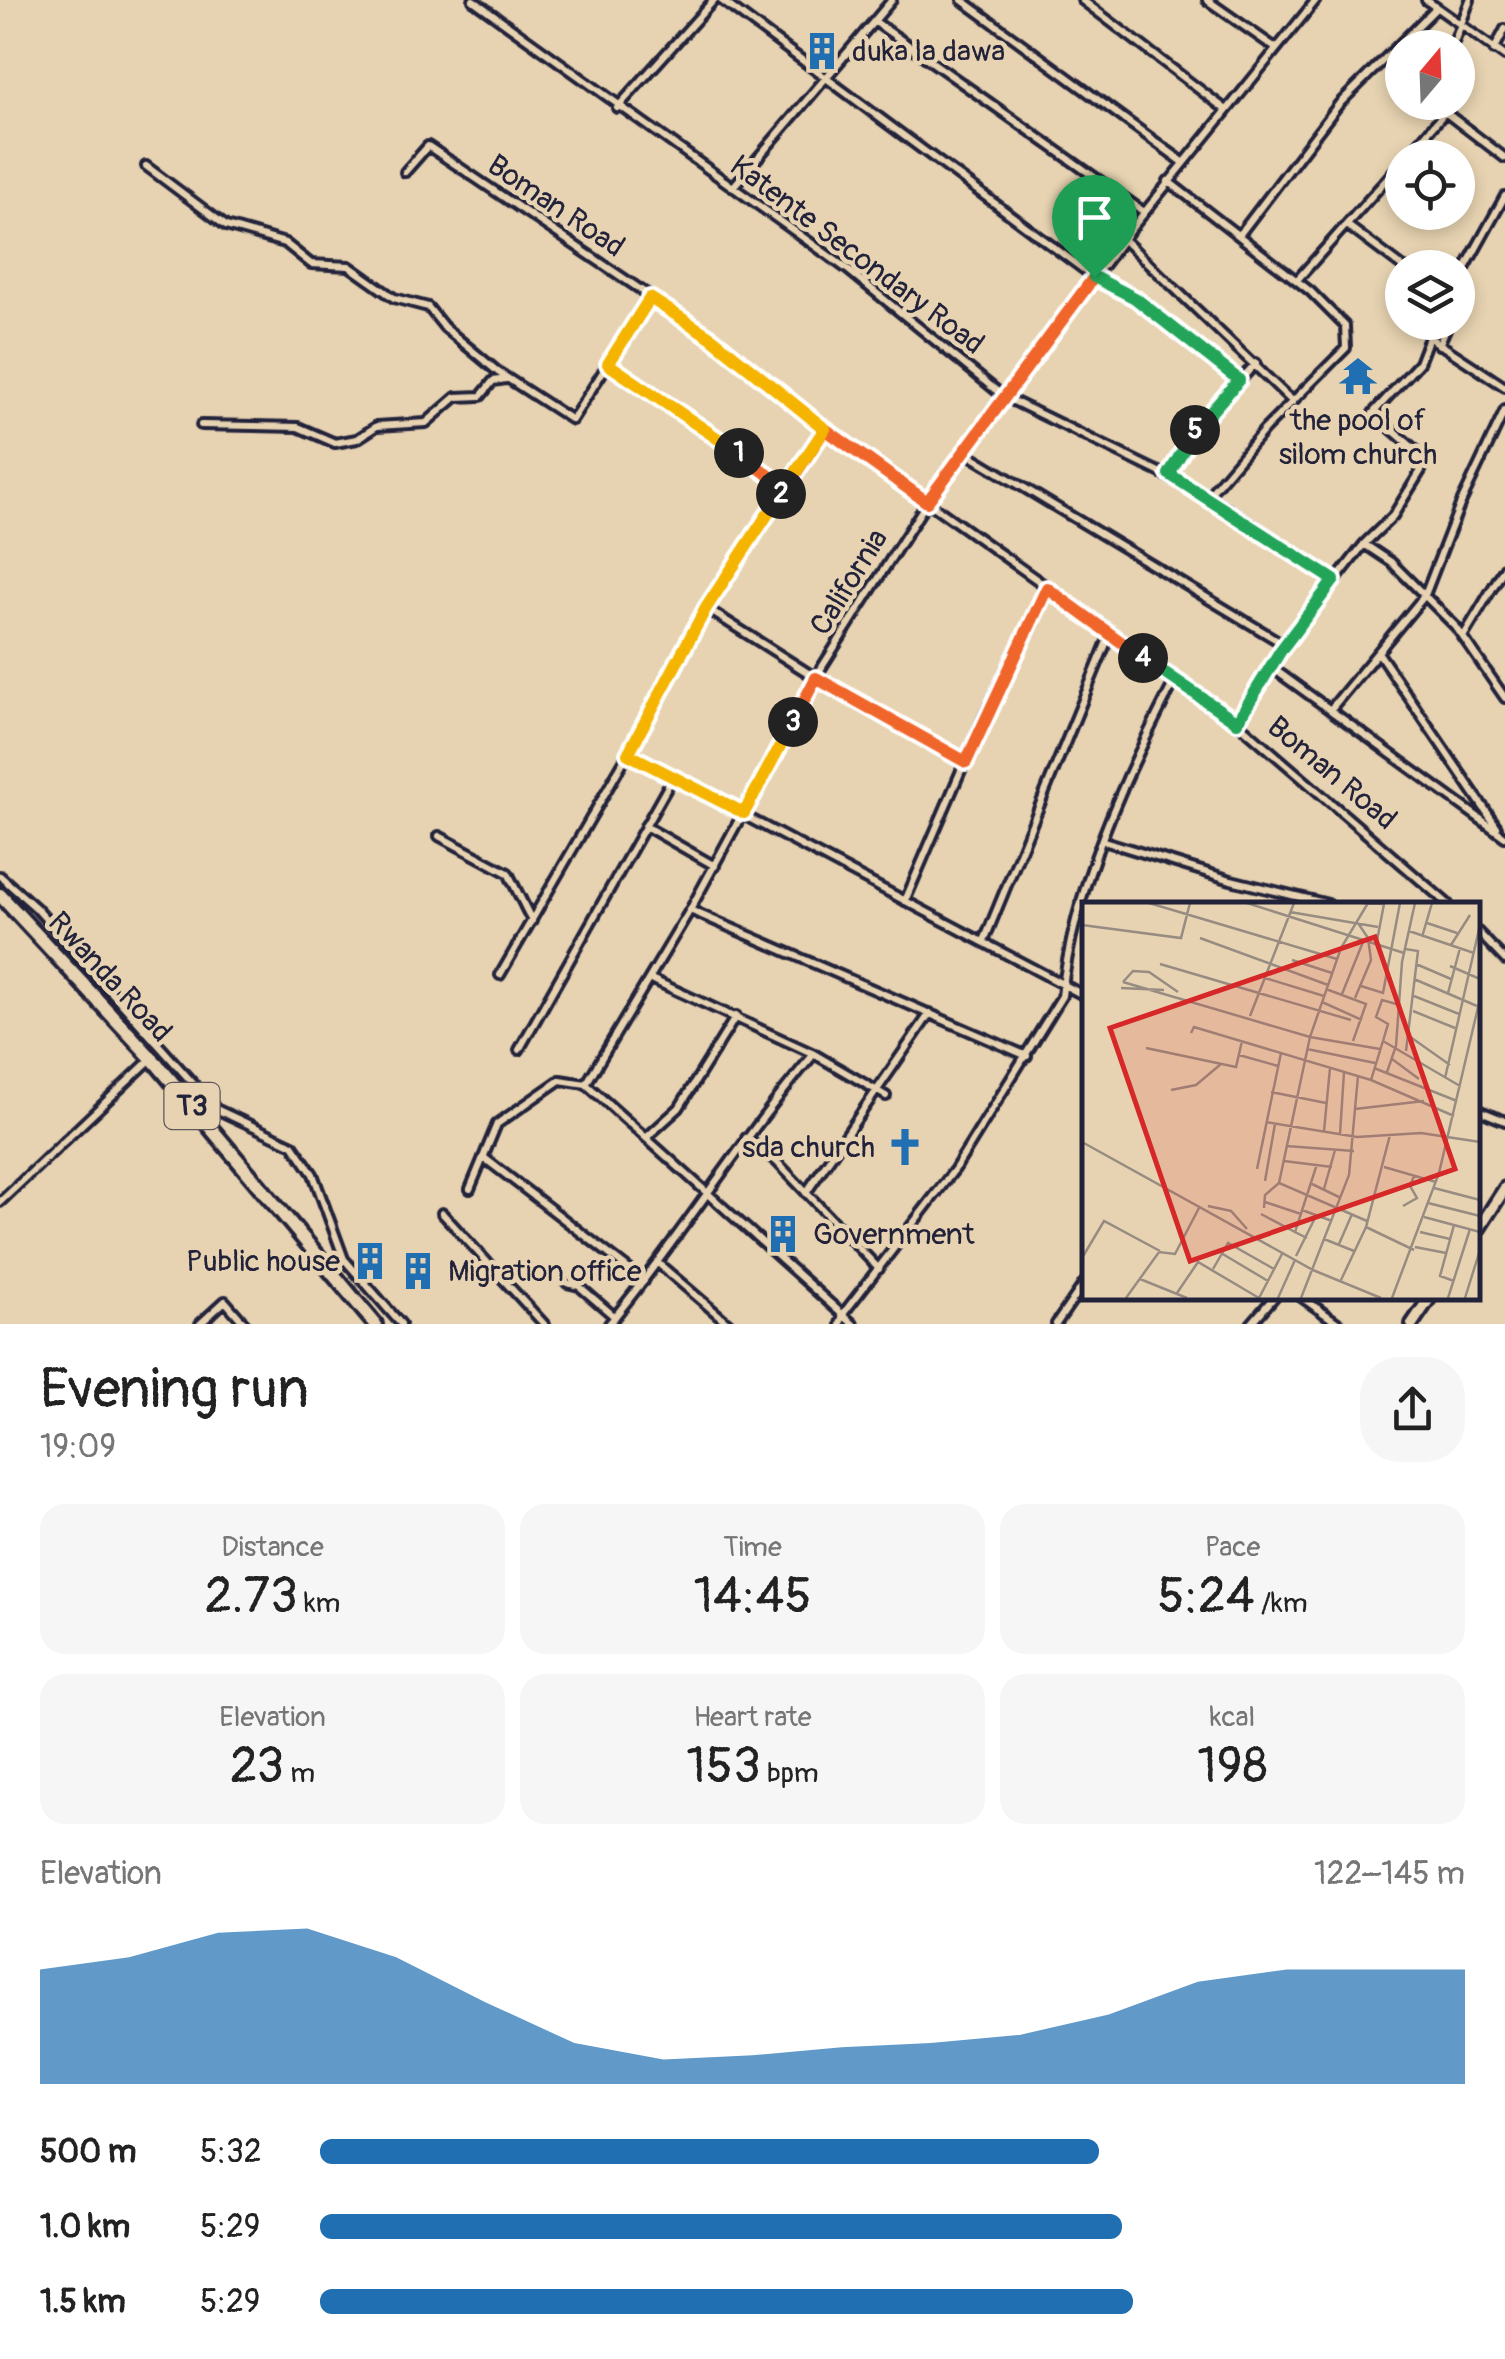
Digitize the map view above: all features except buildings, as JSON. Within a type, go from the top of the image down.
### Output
[{"type":"highway","name":"Rwanda Road","points":[[0,895],[152,1058],[376,1324]]},
{"type":"street","name":"Katente Secondary Road","points":[[473,0],[617,108],[847,270],[1003,396],[1169,474],[1334,580]]},
{"type":"street","points":[[617,108],[718,0],[823,79],[881,115],[1094,277],[1135,298],[1239,380]]},
{"type":"street","points":[[732,187],[892,0]]},
{"type":"street","points":[[962,0],[1044,64],[1102,98],[1183,162]]},
{"type":"street","points":[[1082,0],[1225,109]]},
{"type":"street","points":[[1207,0],[1274,47]]},
{"type":"street","name":"California","points":[[586,1084],[651,980],[816,678],[927,502],[1123,239],[1274,47],[1316,0]]},
{"type":"street","points":[[1426,0],[1505,56]]},
{"type":"street","points":[[1457,30],[1470,0]]},
{"type":"street","points":[[1240,235],[1339,104],[1435,9]]},
{"type":"street","points":[[874,21],[1144,212]]},
{"type":"street","points":[[1494,50],[1505,28]]},
{"type":"street","points":[[1419,140],[1435,120]]},
{"type":"street","points":[[1460,120],[1505,158]]},
{"type":"street","name":"Boman Road","points":[[405,172],[428,146],[712,338],[825,429],[1237,722],[1446,902]]},
{"type":"street","points":[[146,166],[226,226],[285,243],[311,264],[349,266],[394,298],[428,307],[444,327],[507,378],[572,420],[650,298]]},
{"type":"street","points":[[1168,181],[1297,280],[1345,326],[1346,348],[1208,496]]},
{"type":"street","points":[[1297,280],[1385,182]]},
{"type":"street","points":[[1475,250],[1505,196]]},
{"type":"street","points":[[1348,226],[1385,254]]},
{"type":"street","points":[[1123,239],[1293,402]]},
{"type":"street","points":[[1237,722],[1284,645],[1364,544],[1393,516],[1422,469],[1419,453],[1373,413],[1419,363],[1429,337],[1505,387]]},
{"type":"street","points":[[1439,345],[1441,340]]},
{"type":"street","points":[[1169,474],[1194,432],[1256,363]]},
{"type":"street","points":[[608,364],[786,488]]},
{"type":"street","points":[[201,425],[298,427],[335,443],[357,439],[376,426],[426,422],[456,397],[482,396],[493,381],[507,378]]},
{"type":"street","points":[[1330,710],[1380,655],[1424,595],[1460,505],[1505,410]]},
{"type":"street","points":[[500,974],[628,754],[706,608],[825,429]]},
{"type":"street","points":[[963,451],[1284,645]]},
{"type":"street","points":[[1364,544],[1424,595],[1463,638],[1505,698]]},
{"type":"street","points":[[1463,638],[1505,567]]},
{"type":"street","points":[[905,902],[1047,588]]},
{"type":"street","points":[[706,608],[816,678],[966,762]]},
{"type":"street","points":[[984,941],[1110,634]]},
{"type":"street","points":[[1380,655],[1503,835]]},
{"type":"street","points":[[1270,667],[1503,835]]},
{"type":"street","points":[[1085,902],[1104,841],[1175,680]]},
{"type":"street","points":[[628,754],[1082,995]]},
{"type":"street","points":[[518,1050],[672,779]]},
{"type":"street","points":[[645,826],[715,866]]},
{"type":"street","points":[[439,836],[508,873],[532,922]]},
{"type":"street","points":[[1104,841],[1231,880],[1320,902]]},
{"type":"street","points":[[0,876],[36,908],[216,1109],[293,1145],[313,1174],[344,1259],[400,1324]]},
{"type":"street","points":[[690,910],[1027,1056]]},
{"type":"street","points":[[840,1324],[843,1314],[955,1169],[1027,1056],[1063,988],[1062,978],[1082,913]]},
{"type":"street","points":[[1480,934],[1505,960]]},
{"type":"street","points":[[651,980],[814,1054],[886,1096]]},
{"type":"street","points":[[806,1193],[930,1013]]},
{"type":"street","points":[[647,1137],[678,1108],[736,1016]]},
{"type":"street","points":[[609,1324],[659,1264],[706,1190],[814,1054]]},
{"type":"street","points":[[0,1202],[152,1058]]},
{"type":"street","points":[[470,1189],[497,1124],[560,1080],[586,1084],[853,1324]]},
{"type":"street","points":[[1480,1111],[1505,1120]]},
{"type":"street","points":[[746,1138],[776,1161],[879,1269]]},
{"type":"street","points":[[483,1157],[644,1282]]},
{"type":"street","points":[[1480,1227],[1505,1188]]},
{"type":"street","points":[[442,1213],[542,1324]]},
{"type":"street","points":[[659,1264],[717,1321],[728,1324]]},
{"type":"street","points":[[567,1283],[579,1286],[615,1317]]},
{"type":"street","points":[[1056,1324],[1082,1286]]},
{"type":"street","points":[[1252,1324],[1273,1299]]},
{"type":"street","points":[[1304,1299],[1339,1324]]},
{"type":"street","points":[[1412,1324],[1429,1299]]},
{"type":"street","points":[[200,1324],[225,1301],[246,1324]]},
{"type":"place","name":"duka la dawa","points":[[822,51]]},
{"type":"place","name":"the pool of silom church","points":[[1358,376]]},
{"type":"place","name":"sda church","points":[[905,1147]]},
{"type":"place","name":"Government","points":[[783,1234]]},
{"type":"place","name":"Public house","points":[[370,1261]]},
{"type":"place","name":"Migration office","points":[[418,1271]]},
{"type":"route","points":[[1094,277],[927,502],[825,429],[786,488],[718,437],[608,364],[650,298],[712,338],[825,429],[706,608],[628,754],[744,813],[816,678],[966,762],[1047,588],[1237,722],[1281,650],[1334,580],[1169,474],[1194,432],[1239,380],[1135,298],[1094,277]]}]
